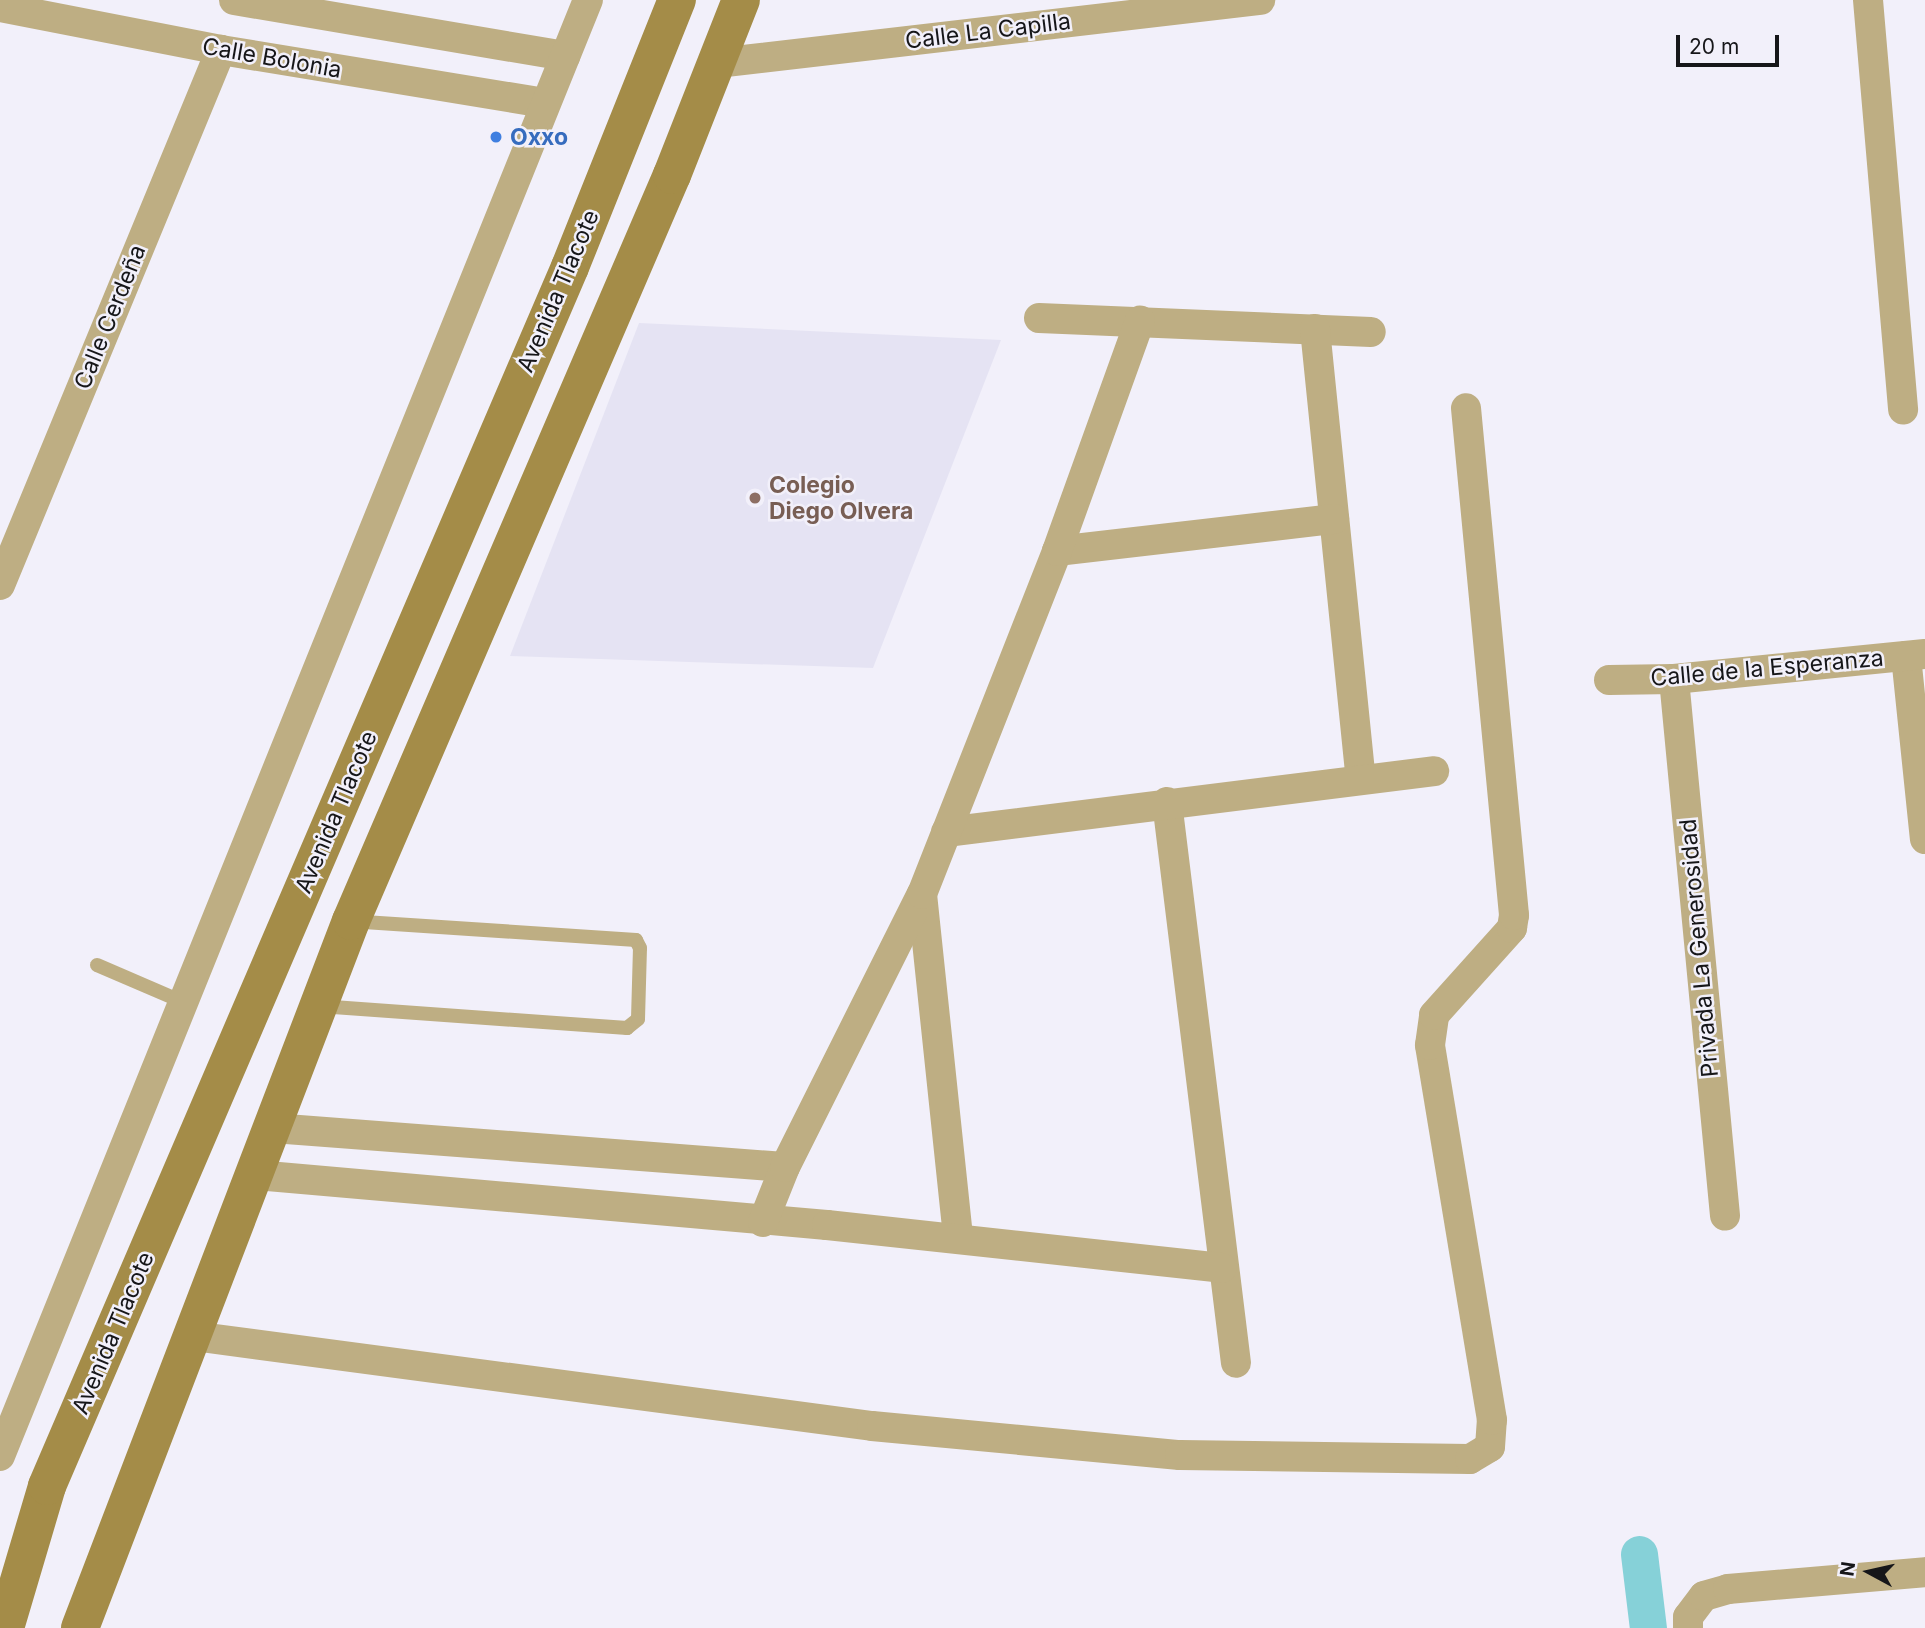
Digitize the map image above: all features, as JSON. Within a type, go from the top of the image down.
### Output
[{"type":"main road","name":"Avenida Tlacote","points":[[5,1628],[47,1486],[564,280],[677,0]]},
{"type":"main road","points":[[80,1628],[256,1175],[351,921],[462,670],[741,0]]},
{"type":"street","points":[[0,1456],[544,103],[588,0]]},
{"type":"street","name":"Calle La Capilla","points":[[717,63],[1260,0]]},
{"type":"street","points":[[1868,0],[1903,410]]},
{"type":"street","points":[[243,1],[565,56]]},
{"type":"street","name":"Calle Bolonia","points":[[0,7],[60,9],[220,50],[544,103]]},
{"type":"street","name":"Calle Cerdeña","points":[[0,585],[220,50]]},
{"type":"street","points":[[1039,317],[1371,332]]},
{"type":"street","points":[[763,1222],[785,1167],[922,894],[1057,551],[1140,320]]},
{"type":"street","points":[[1315,329],[1361,778]]},
{"type":"street","points":[[193,1336],[872,1426],[1180,1455],[1470,1459],[1490,1447],[1493,1420],[1430,1045],[1434,1015],[1512,928],[1514,915],[1466,408]]},
{"type":"street","points":[[1057,551],[1334,519]]},
{"type":"street","points":[[1916,655],[1925,839]]},
{"type":"street","name":"Calle de la Esperanza","points":[[1609,680],[1674,679],[1916,655]]},
{"type":"street","name":"Privada La Generosidad","points":[[1674,679],[1725,1216]]},
{"type":"street","points":[[946,832],[1167,802],[1434,771]]},
{"type":"street","points":[[1167,802],[1222,1268],[1236,1363]]},
{"type":"street","points":[[922,894],[958,1238]]},
{"type":"street","points":[[273,1128],[785,1167]]},
{"type":"street","points":[[256,1175],[958,1238],[1222,1268]]},
{"type":"street","points":[[1688,1628],[1688,1617],[1704,1596],[1728,1589],[1925,1572]]},
{"type":"lane","points":[[318,1006],[627,1028],[638,1019],[640,948],[636,940],[351,921]]},
{"type":"lane","points":[[97,965],[183,1002]]},
{"type":"shaded area","name":"Colegio Diego Olvera","points":[[639,323],[1001,340],[873,668],[510,656]]},
{"type":"waterway","points":[[1639,1554],[1648,1628]]},
{"type":"place","name":"Oxxo","points":[[496,137]]},
{"type":"place","name":"Colegio Diego Olvera","points":[[755,498]]}]
